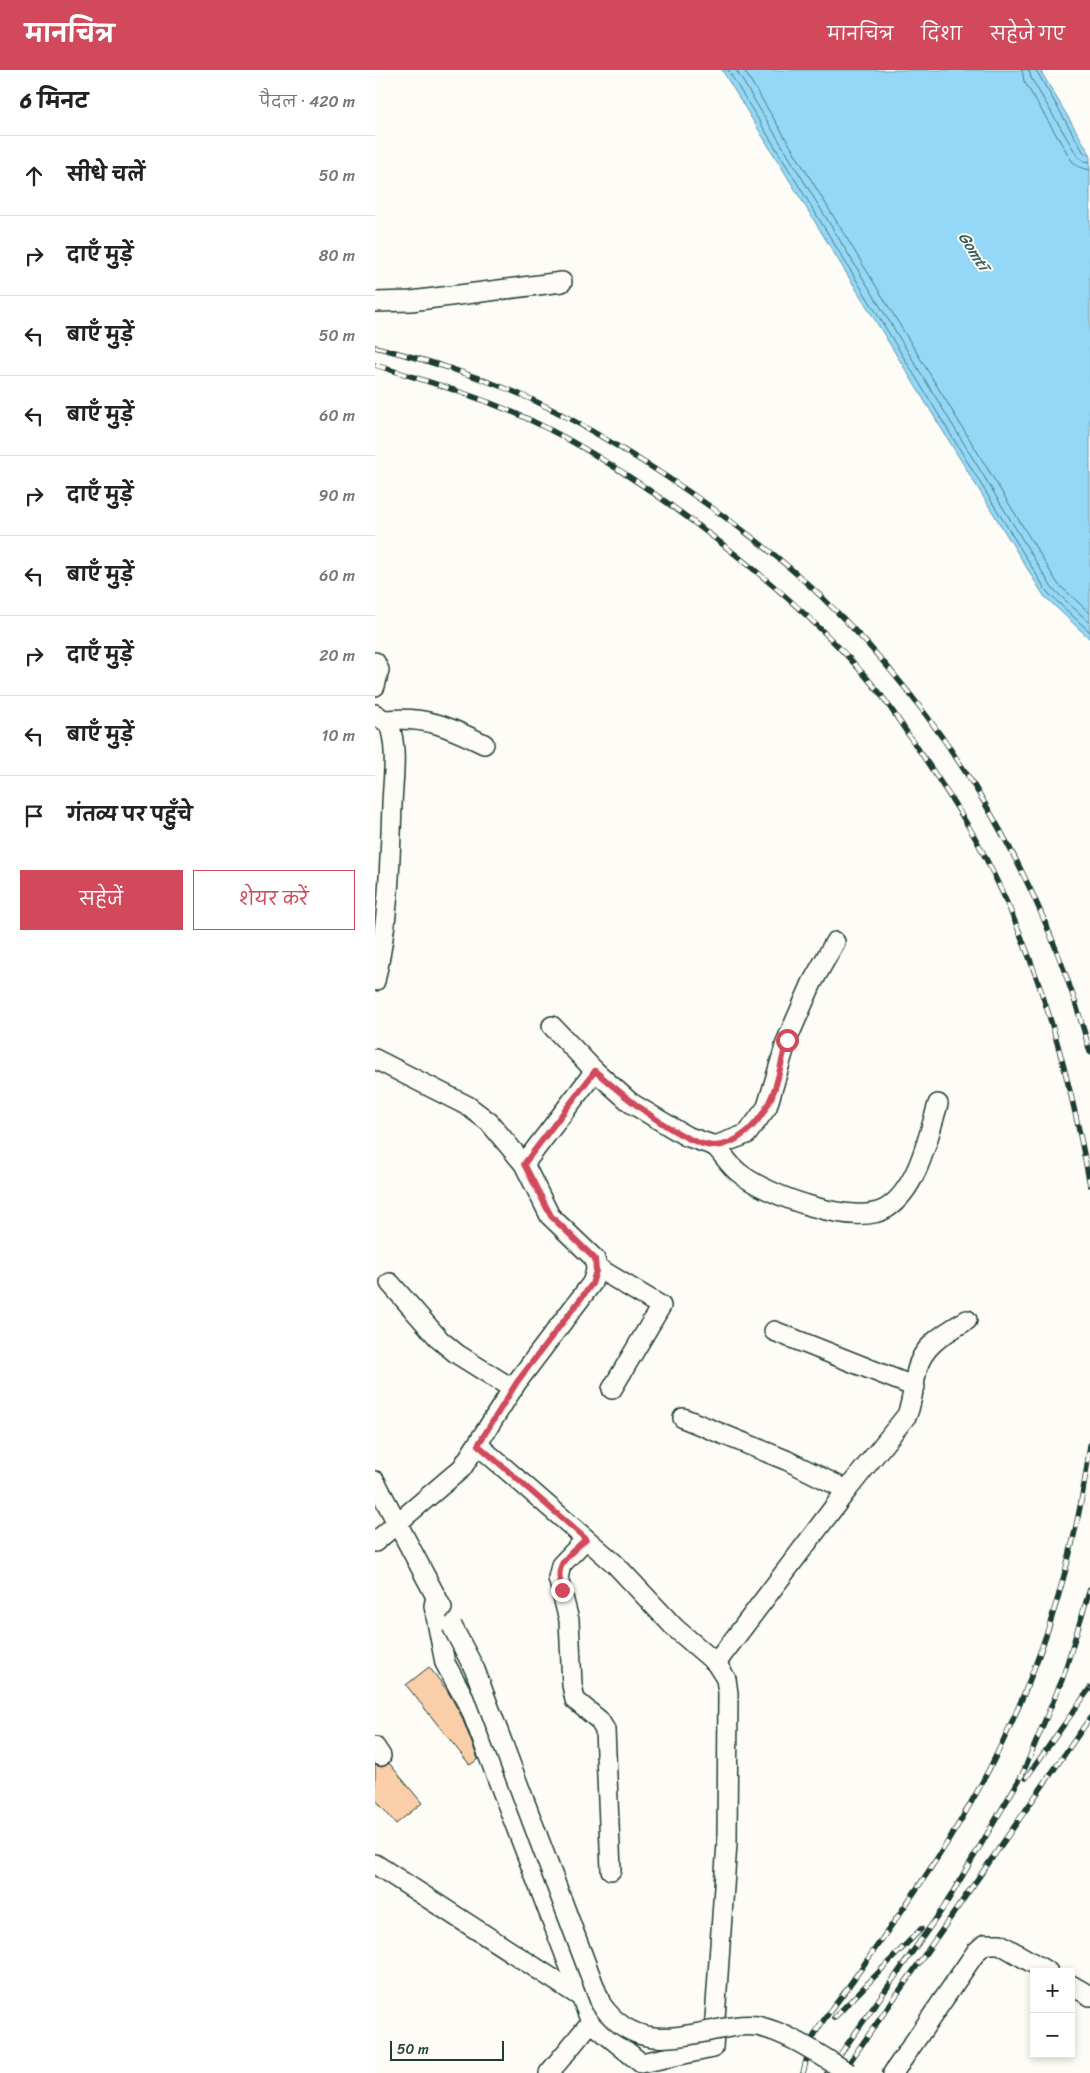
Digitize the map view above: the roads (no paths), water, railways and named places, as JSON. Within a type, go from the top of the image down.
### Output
[{"type":"street","points":[[375,302],[411,300],[562,282]]},
{"type":"street","points":[[375,662],[379,670],[375,686]]},
{"type":"street","points":[[381,717],[424,720],[443,725],[484,744]]},
{"type":"street","points":[[375,981],[385,930],[394,753],[392,731],[381,717]]},
{"type":"street","points":[[715,1146],[747,1134],[767,1107],[787,1040],[812,983],[835,942]]},
{"type":"street","points":[[552,1026],[595,1071],[631,1103],[685,1136],[715,1146],[737,1172],[761,1187],[790,1200],[852,1215],[872,1215],[888,1207],[911,1182],[923,1155],[938,1104]]},
{"type":"street","points":[[375,1059],[468,1106],[489,1122],[524,1164],[551,1216],[595,1259],[598,1268],[661,1306],[612,1389]]},
{"type":"street","points":[[524,1164],[595,1071]]},
{"type":"street","points":[[375,1542],[462,1468],[513,1389],[592,1284],[597,1265]]},
{"type":"street","points":[[390,1283],[452,1350],[513,1389]]},
{"type":"street","points":[[716,1663],[847,1490],[907,1416],[915,1387],[917,1369],[929,1346],[967,1320]]},
{"type":"street","points":[[774,1331],[915,1387]]},
{"type":"street","points":[[683,1418],[786,1460],[847,1490]]},
{"type":"street","points":[[478,1445],[615,1564],[675,1628],[716,1663],[726,1680],[728,1693],[727,1806],[718,1995],[713,2048],[638,2068]]},
{"type":"street","points":[[375,1481],[475,1670],[601,2004],[611,2017],[634,2031],[650,2037],[683,2036],[736,2026],[757,2026],[789,2038],[849,2073]]},
{"type":"street","points":[[586,1539],[561,1565],[558,1578],[569,1620],[572,1685],[575,1700],[599,1720],[605,1730],[611,1870]]},
{"type":"street","points":[[435,1596],[434,1606],[445,1663],[471,1710],[591,2022],[638,2068]]},
{"type":"street","points":[[375,1864],[581,1997]]},
{"type":"street","points":[[893,2073],[976,1952],[985,1944],[1000,1944],[1041,1968]]},
{"type":"street","points":[[1075,1987],[1090,1996]]},
{"type":"street","points":[[549,2073],[591,2022]]},
{"type":"street","points":[[638,2068],[650,2037]]},
{"type":"water","name":"Gomtī","points":[[722,70],[1040,70],[1090,154],[1090,639],[1044,596]]},
{"type":"railway","points":[[375,347],[418,358],[487,381],[530,399],[600,436],[650,466],[745,532],[799,576],[850,625],[897,678],[940,734],[979,793],[1013,855],[1044,919],[1069,985],[1090,1052]]},
{"type":"railway","points":[[375,365],[491,403],[551,430],[619,470],[683,514],[750,566],[796,605],[859,668],[889,706],[966,821],[999,886],[1017,927],[1048,1011],[1071,1097],[1090,1185]]},
{"type":"railway","points":[[803,2073],[812,2040],[819,2027],[909,1900],[961,1820],[1013,1719],[1035,1666],[1069,1558],[1081,1502],[1090,1445]]},
{"type":"railway","points":[[827,2073],[944,1907],[1022,1775],[1062,1680],[1090,1589]]},
{"type":"railway","points":[[1026,1778],[1090,1688]]},
{"type":"railway","points":[[842,2073],[1090,1718]]},
{"type":"railway","points":[[834,2018],[921,1929]]}]
